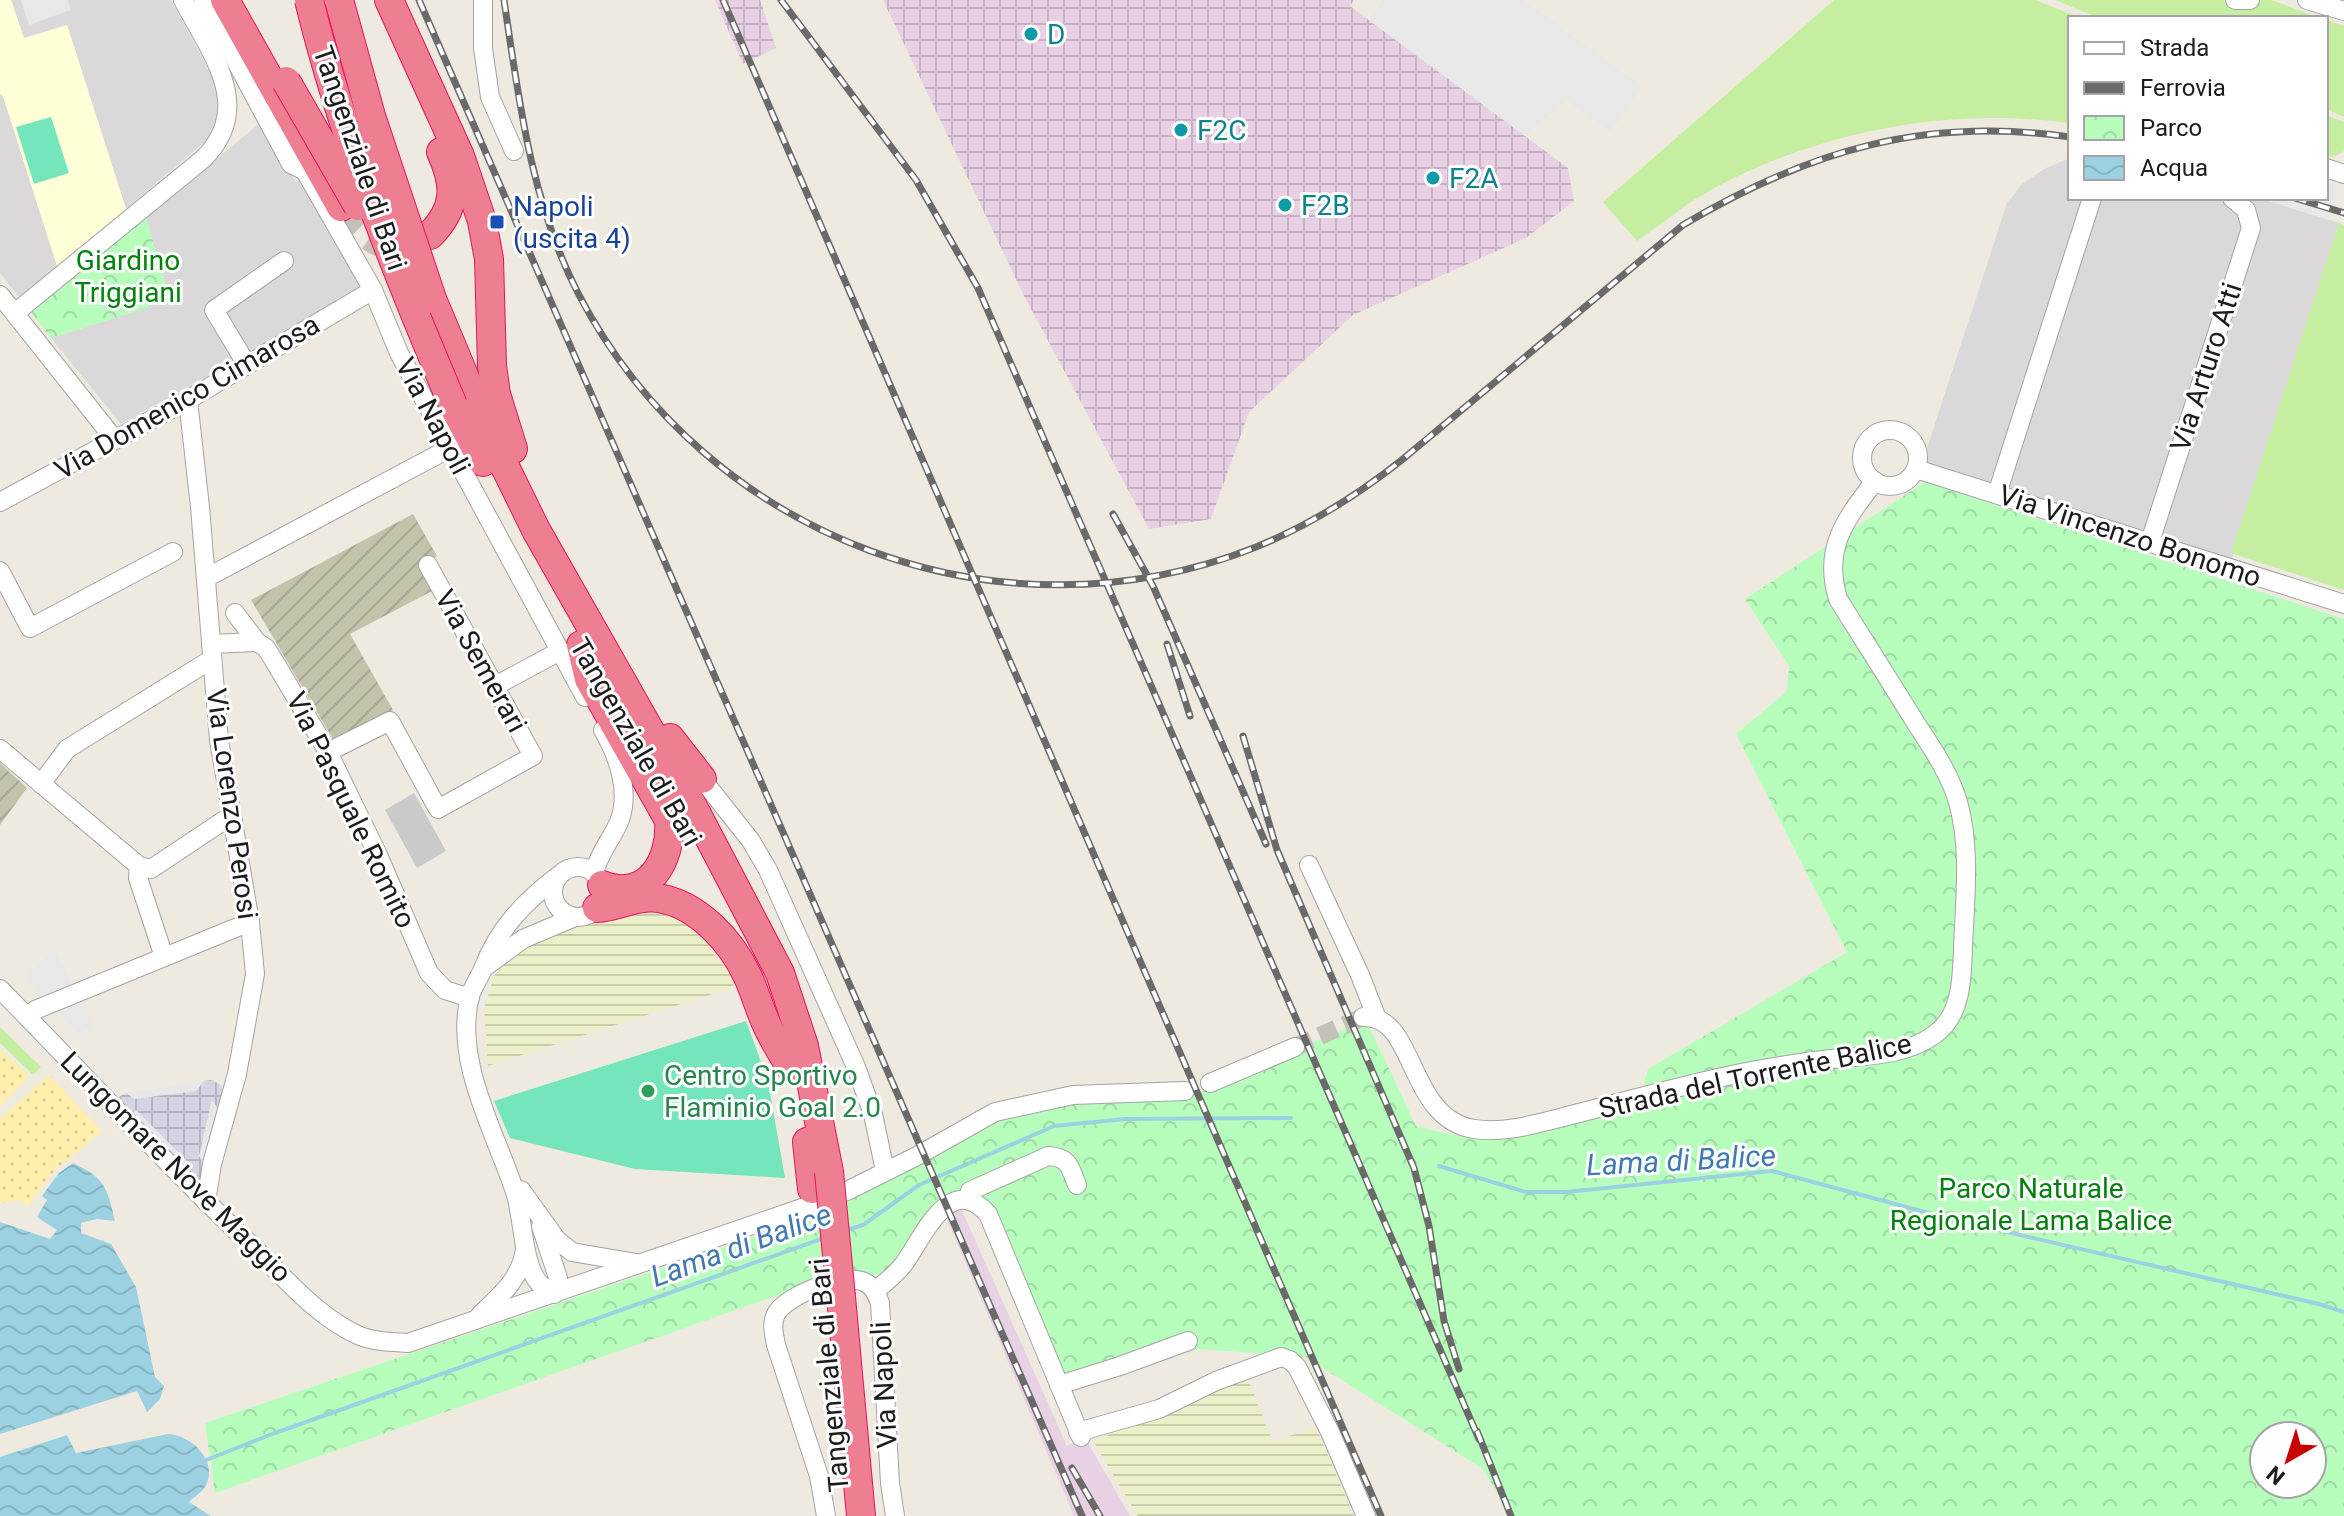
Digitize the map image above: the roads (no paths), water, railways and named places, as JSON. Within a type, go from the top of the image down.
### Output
[{"type":"highway","points":[[225,0],[341,207]]},
{"type":"highway","points":[[240,0],[352,193],[453,405]]},
{"type":"highway","name":"Tangenziale di Bari","points":[[309,0],[346,133],[411,307],[453,405],[534,563],[570,648],[729,908],[766,985],[802,1102],[861,1516]]},
{"type":"highway","name":"Tangenziale di Bari","points":[[339,0],[371,116],[432,299],[486,428],[536,530],[765,940],[794,1012],[812,1080],[829,1172],[843,1516]]},
{"type":"highway","points":[[367,0],[399,61],[450,174],[451,197],[446,215],[430,235]]},
{"type":"highway","points":[[389,0],[460,156],[476,199],[489,259],[490,336],[496,394],[533,501],[536,530]]},
{"type":"highway","points":[[578,605],[624,663],[664,729],[702,779]]},
{"type":"highway","points":[[570,648],[669,820],[667,852],[652,876],[627,891],[614,890],[592,896]]},
{"type":"highway","points":[[592,896],[658,898],[685,908],[713,927],[735,953],[748,975],[767,1026],[793,1071]]},
{"type":"street","points":[[15,313],[203,159],[222,135],[230,100],[226,85],[183,0]]},
{"type":"street","name":"Via Napoli","points":[[203,0],[291,164],[305,171],[373,290],[399,353],[450,448],[570,648],[621,772],[623,797],[619,821],[598,858],[592,896]]},
{"type":"street","points":[[483,0],[483,48],[490,97],[514,151]]},
{"type":"street","points":[[2235,0],[2250,0]]},
{"type":"street","points":[[2307,0],[2344,11]]},
{"type":"street","points":[[1997,494],[2091,200]]},
{"type":"street","name":"Via Arturo Atti","points":[[2150,542],[2251,228],[2246,210],[2234,200]]},
{"type":"street","points":[[247,365],[214,310],[284,261]]},
{"type":"street","name":"Via Domenico Cimarosa","points":[[0,502],[188,400],[373,290]]},
{"type":"street","points":[[0,295],[115,440]]},
{"type":"street","name":"Via Lorenzo Perosi","points":[[188,400],[219,740],[250,922],[255,974],[237,1074],[212,1164],[206,1202]]},
{"type":"street","points":[[1896,430],[1913,441],[1917,450],[1916,469],[1906,481],[1898,485],[1882,485],[1875,481],[1863,466],[1862,456],[1864,447],[1877,433],[1896,430]]},
{"type":"street","points":[[206,578],[450,448]]},
{"type":"street","name":"Via Vincenzo Bonomo","points":[[1916,469],[2344,604]]},
{"type":"street","name":"Strada del Torrente Balice","points":[[1309,865],[1360,975],[1370,1017],[1394,1027],[1427,1099],[1442,1114],[1470,1129],[1493,1131],[1531,1125],[1771,1067],[1897,1052],[1934,1035],[1952,1013],[1962,982],[1965,853],[1958,802],[1942,764],[1838,599],[1831,577],[1832,551],[1857,505],[1875,481]]},
{"type":"street","points":[[0,571],[30,628],[173,552]]},
{"type":"street","name":"Via Semerari","points":[[338,747],[390,721],[438,809],[533,756],[428,565]]},
{"type":"street","name":"Via Pasquale Romito","points":[[235,613],[257,642],[266,648],[328,752],[378,855],[429,973],[445,990],[470,998]]},
{"type":"street","points":[[41,784],[67,749],[212,651],[257,642]]},
{"type":"street","points":[[495,686],[570,648]]},
{"type":"street","points":[[0,749],[139,866],[151,869],[232,815]]},
{"type":"street","points":[[702,779],[751,841],[768,870],[856,1067],[873,1114],[885,1171]]},
{"type":"street","points":[[554,1294],[538,1282],[530,1264],[521,1213],[474,1079],[469,1048],[470,998],[488,952],[504,927],[532,896],[606,842]]},
{"type":"street","points":[[139,866],[138,878],[164,957]]},
{"type":"street","points":[[588,869],[592,896],[561,911],[553,898],[554,883],[565,872],[588,869]]},
{"type":"street","points":[[483,969],[523,939],[592,896]]},
{"type":"street","points":[[35,1010],[250,922]]},
{"type":"street","name":"Lungomare Nove Maggio","points":[[0,989],[122,1118],[321,1310],[360,1336],[408,1343],[475,1320]]},
{"type":"street","points":[[1210,1083],[1295,1047]]},
{"type":"street","points":[[475,1320],[847,1191],[995,1112],[1073,1095],[1185,1091]]},
{"type":"street","points":[[968,1200],[970,1191],[1048,1156],[1061,1157],[1069,1165],[1077,1185]]},
{"type":"street","points":[[508,1171],[538,1216],[557,1240],[572,1252],[639,1264]]},
{"type":"street","points":[[875,1291],[904,1263],[936,1215],[958,1201],[980,1204],[988,1214],[1079,1434],[1159,1409],[1216,1381],[1281,1357],[1297,1367],[1330,1432],[1366,1516]]},
{"type":"street","points":[[538,1216],[558,1278],[554,1294]]},
{"type":"street","points":[[475,1320],[510,1286],[523,1264],[525,1243]]},
{"type":"street","name":"Via Napoli","points":[[826,1516],[819,1476],[772,1325],[776,1313],[786,1303],[833,1282],[856,1278],[868,1283],[880,1303],[890,1483],[895,1516]]},
{"type":"street","points":[[1059,1385],[1188,1341]]},
{"type":"water","points":[[73,1163],[98,1179],[107,1192],[115,1221],[97,1219],[81,1223],[81,1233],[111,1244],[136,1287],[155,1377],[164,1386],[160,1399],[147,1412],[137,1391],[0,1434],[0,1222],[50,1239],[57,1230],[37,1217],[47,1200],[42,1196],[59,1173]]},
{"type":"water","points":[[168,1434],[185,1439],[205,1457],[209,1474],[207,1483],[189,1502],[211,1516],[0,1516],[0,1457],[67,1435],[76,1453]]},
{"type":"waterway","name":"Lama di Balice","points":[[844,1231],[863,1225],[919,1185],[1054,1126],[1125,1119],[1291,1118]]},
{"type":"waterway","name":"Lama di Balice","points":[[1439,1166],[1526,1192],[1566,1192],[1772,1171],[1955,1220],[2344,1312]]},
{"type":"waterway","name":"Lama di Balice","points":[[206,1460],[824,1238]]},
{"type":"tunnel","points":[[341,207],[361,230],[376,241],[385,245],[405,246]]},
{"type":"tunnel","points":[[1295,1047],[1363,1017]]},
{"type":"railway","points":[[419,0],[1082,1516]]},
{"type":"railway","points":[[504,0],[529,151],[549,224],[579,295],[634,380],[702,451],[782,508],[869,550],[963,576],[1060,585],[1159,575],[1256,547],[1314,519],[1369,485],[1403,459],[1683,225],[1776,177],[1869,145],[1916,136],[1966,131],[2068,137]]},
{"type":"railway","points":[[723,0],[1381,1516]]},
{"type":"railway","points":[[781,0],[916,180],[978,288],[1479,1439]]},
{"type":"railway","points":[[2302,200],[2344,213]]},
{"type":"railway","points":[[1113,514],[1153,586],[1266,844]]},
{"type":"railway","points":[[1167,644],[1190,716]]},
{"type":"railway","points":[[1243,736],[1277,850],[1414,1168],[1429,1226],[1444,1321],[1459,1369]]},
{"type":"railway","points":[[1477,1431],[1511,1516]]},
{"type":"railway","points":[[1072,1468],[1100,1516]]},
{"type":"place","name":"D","points":[[1031,34]]},
{"type":"place","name":"F2C","points":[[1181,130]]},
{"type":"place","name":"F2A","points":[[1433,178]]},
{"type":"place","name":"F2B","points":[[1285,205]]},
{"type":"place","name":"Napoli (uscita 4)","points":[[497,222]]},
{"type":"place","name":"Centro Sportivo Flaminio Goal 2.0","points":[[648,1091]]},
{"type":"park label","name":"Giardino Triggiani","points":[[128,276]]},
{"type":"park label","name":"Parco Naturale Regionale Lama Balice","points":[[2031,1204]]}]
